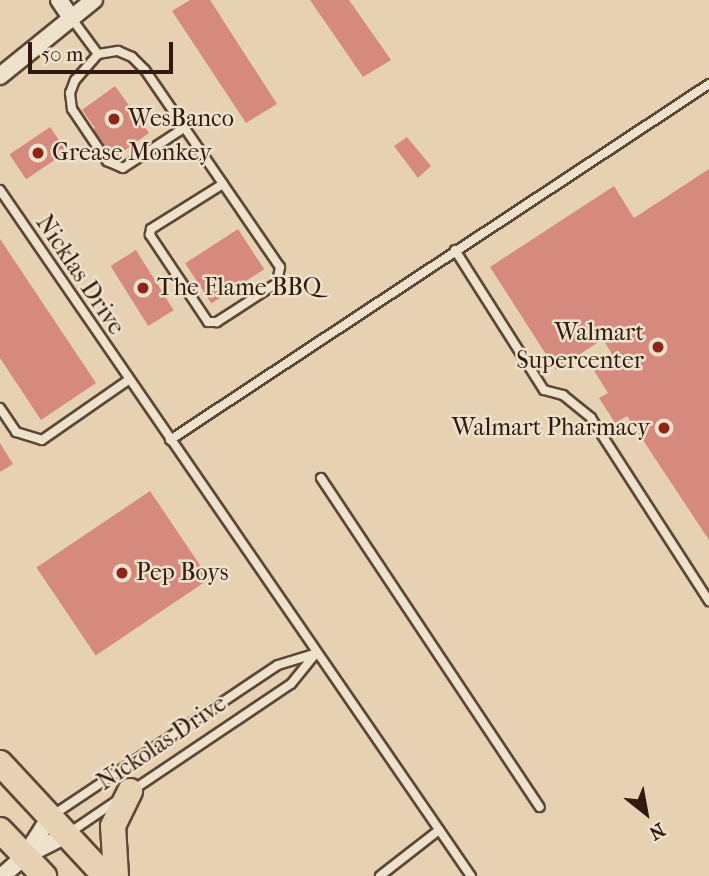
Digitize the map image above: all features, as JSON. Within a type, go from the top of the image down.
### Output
[{"type":"main road","points":[[0,763],[105,876]]},
{"type":"main road","points":[[116,876],[113,826],[130,791]]},
{"type":"main road","points":[[0,830],[44,876]]},
{"type":"street","points":[[59,0],[72,19]]},
{"type":"street","points":[[0,76],[94,0]]},
{"type":"street","points":[[2,876],[58,826]]},
{"type":"street","name":"Nickolas Drive","points":[[25,856],[58,826]]},
{"type":"lane","points":[[72,19],[98,54]]},
{"type":"lane","points":[[184,128],[123,168],[107,161],[72,109],[70,93],[75,80],[98,54],[118,51],[132,57],[184,128],[223,184],[280,267],[282,276],[217,321],[208,322],[150,235],[151,229],[223,184]]},
{"type":"lane","points":[[170,440],[709,84]]},
{"type":"lane","name":"Nicklas Drive","points":[[0,190],[127,381]]},
{"type":"lane","points":[[455,250],[544,390],[563,395],[591,418],[709,601]]},
{"type":"lane","points":[[0,408],[16,432],[42,440],[127,381],[471,876]]},
{"type":"lane","points":[[321,478],[540,807]]},
{"type":"lane","name":"Nickolas Drive","points":[[58,826],[130,791],[291,684],[315,654]]},
{"type":"lane","name":"Nickolas Drive","points":[[58,826],[278,665],[315,654]]},
{"type":"lane","points":[[380,876],[439,830]]},
{"type":"building","points":[[190,0],[210,0],[277,104],[246,123],[172,11]]},
{"type":"building","points":[[310,0],[349,0],[391,60],[363,77]]},
{"type":"building","name":"WesBanco","points":[[115,86],[149,133],[114,158],[89,132],[95,128],[82,110]]},
{"type":"building","name":"Grease Monkey","points":[[50,127],[67,152],[26,179],[9,154]]},
{"type":"building","points":[[407,137],[431,166],[418,178],[394,146]]},
{"type":"building","name":"Walmart Supercenter","points":[[709,169],[709,540],[627,416],[615,423],[599,398],[608,393],[593,369],[613,356],[603,339],[556,370],[490,267],[614,186],[634,218]]},
{"type":"building","points":[[238,229],[264,269],[211,304],[185,263]]},
{"type":"building","points":[[0,239],[96,383],[41,420],[0,358]]},
{"type":"building","name":"The Flame BBQ","points":[[136,250],[174,310],[148,326],[111,266]]},
{"type":"building","points":[[0,443],[13,464],[0,472]]},
{"type":"building","name":"Pep Boys","points":[[150,491],[209,579],[96,655],[36,568]]},
{"type":"place","name":"WesBanco","points":[[114,119]]},
{"type":"place","name":"Grease Monkey","points":[[38,153]]},
{"type":"place","name":"The Flame BBQ","points":[[143,288]]},
{"type":"place","name":"Walmart Supercenter","points":[[658,347]]},
{"type":"place","name":"Walmart Pharmacy","points":[[664,428]]},
{"type":"place","name":"Pep Boys","points":[[122,573]]}]
